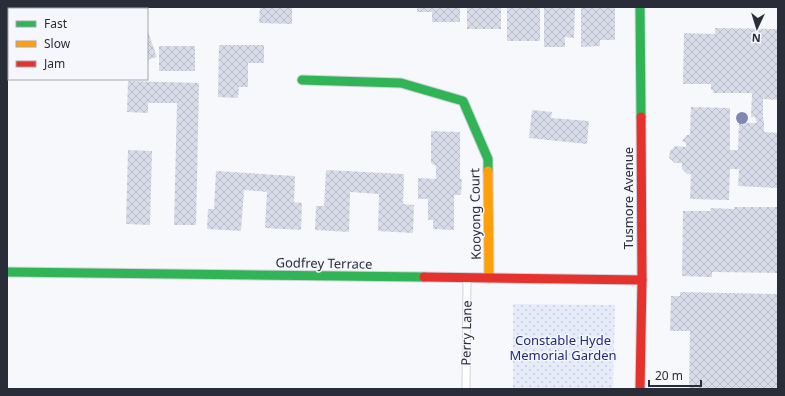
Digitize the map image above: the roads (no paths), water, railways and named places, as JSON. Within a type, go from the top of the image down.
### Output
[{"type":"street","name":"Tusmore Avenue","points":[[640,7],[642,280],[640,389]]},
{"type":"street","name":"Kooyong Court","points":[[302,80],[401,83],[463,101],[488,159],[489,278]]},
{"type":"street","name":"Godfrey Terrace","points":[[7,272],[642,280]]},
{"type":"lane","name":"Perry Lane","points":[[466,389],[467,278]]},
{"type":"park label","name":"Constable Hyde Memorial Garden","points":[[563,348]]}]
